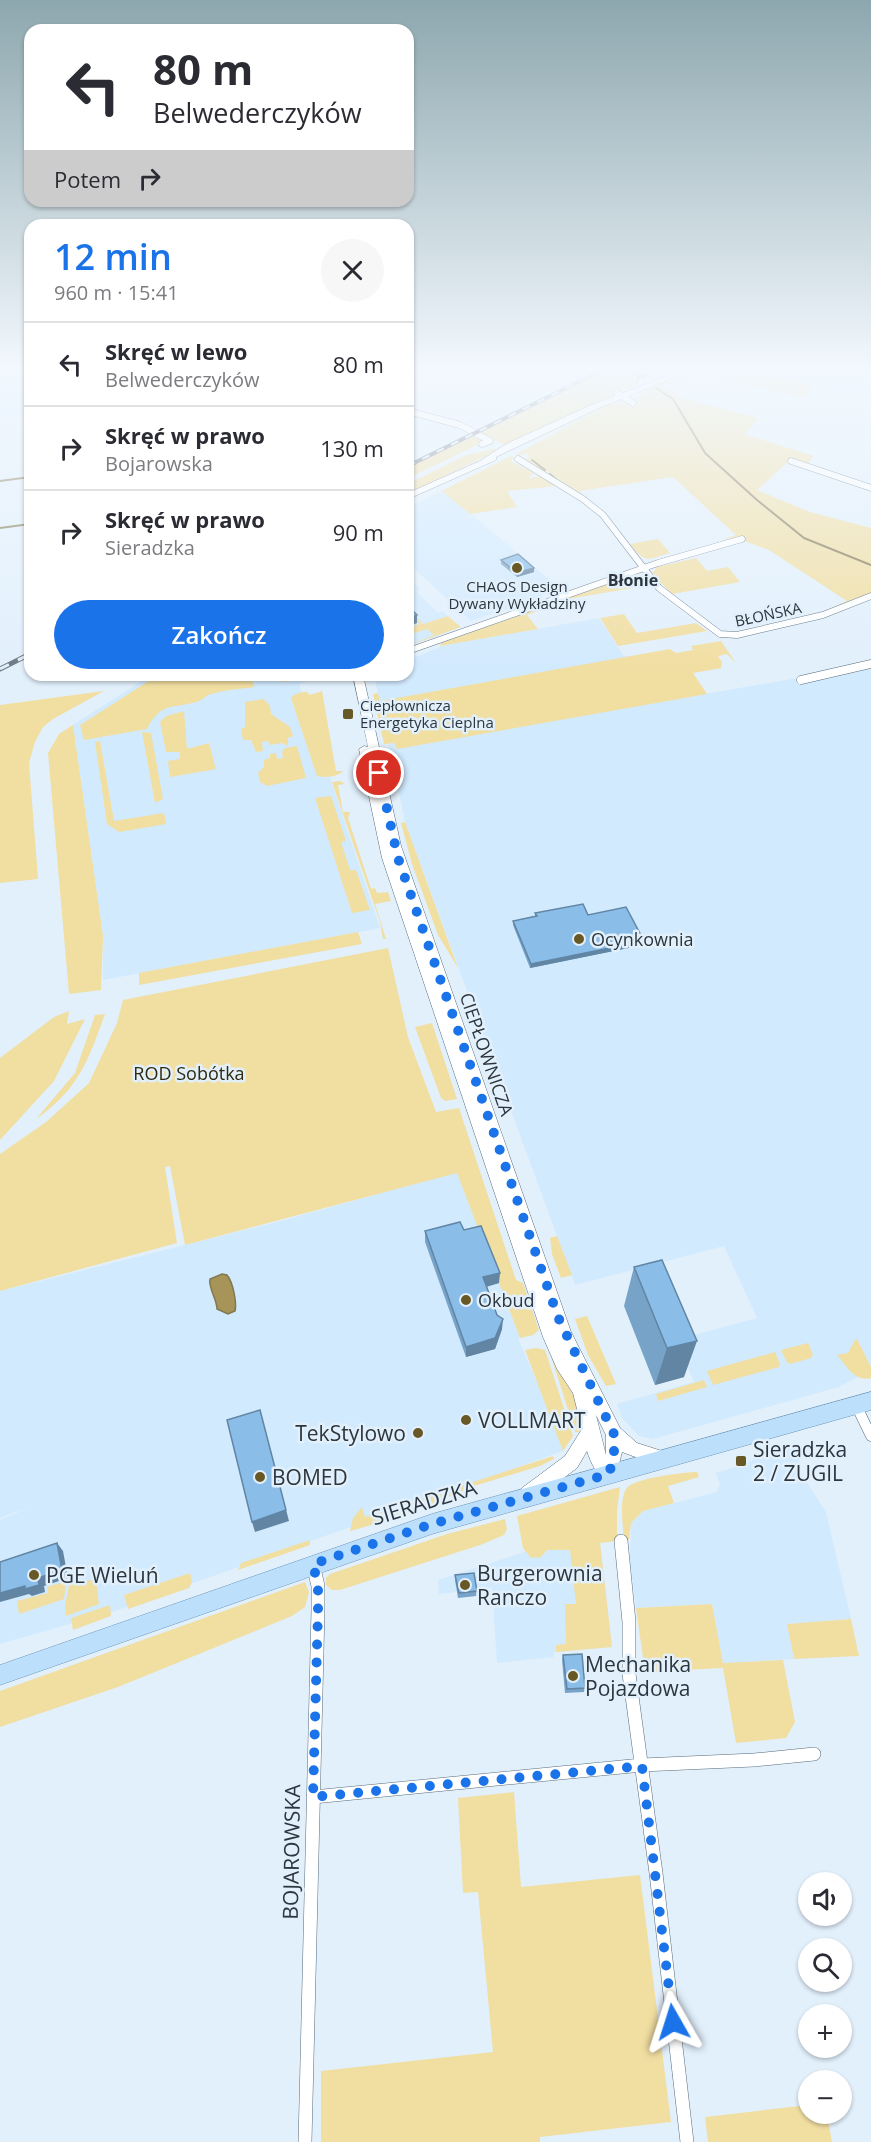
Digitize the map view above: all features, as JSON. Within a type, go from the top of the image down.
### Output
[{"type":"main road","points":[[414,498],[464,471]]},
{"type":"main road","points":[[414,494],[444,481]]},
{"type":"main road","name":"CIEPŁOWNICZA","points":[[353,681],[390,864],[551,1337],[583,1398],[596,1456],[609,1474]]},
{"type":"main road","name":"CIEPŁOWNICZA","points":[[354,681],[398,858],[564,1334],[614,1434],[632,1449],[662,1460]]},
{"type":"main road","name":"SIERADZKA","points":[[0,1675],[432,1524],[864,1403]]},
{"type":"main road","points":[[523,1498],[567,1466],[589,1432]]},
{"type":"main road","points":[[609,1474],[614,1455],[614,1434]]},
{"type":"street","name":"BŁOŃSKA","points":[[537,471],[583,499],[603,515],[666,593],[713,630],[727,635],[823,615],[871,596]]},
{"type":"street","points":[[819,471],[871,489]]},
{"type":"street","points":[[414,649],[644,568],[742,539]]},
{"type":"street","points":[[801,680],[871,664]]},
{"type":"street","points":[[864,1403],[871,1436]]},
{"type":"street","points":[[621,1541],[629,1622],[630,1674],[687,2142]]},
{"type":"street","name":"BOJAROWSKA","points":[[304,2142],[318,1610],[318,1586],[313,1564]]},
{"type":"street","points":[[313,1797],[642,1766],[754,1760],[814,1754]]},
{"type":"shaded area","points":[[442,490],[552,582],[534,588],[543,596],[471,621],[414,569],[414,505]]},
{"type":"shaded area","points":[[414,584],[420,589],[417,592],[438,613],[443,611],[448,616],[424,624],[437,636],[414,644]]},
{"type":"shaded area","points":[[599,618],[624,656],[629,656],[659,702],[798,678],[805,681],[871,667],[871,1373],[839,1387],[653,1439],[639,1436],[622,1418],[617,1404],[694,1382],[686,1363],[692,1361],[683,1338],[757,1318],[724,1246],[575,1285],[405,822],[375,681],[414,681],[414,658],[445,645]]},
{"type":"shaded area","points":[[142,681],[308,681],[299,684],[380,928],[103,980],[103,936],[73,725]]},
{"type":"shaded area","points":[[457,1172],[520,1338],[518,1339],[542,1393],[563,1451],[118,1610],[0,1644],[0,1520],[33,1506],[0,1518],[0,1291],[281,1221]]},
{"type":"shaded area","points":[[222,1274],[229,1278],[235,1298],[235,1311],[228,1314],[217,1309],[210,1286],[210,1279]]},
{"type":"shaded area","points":[[795,1444],[803,1476],[826,1512],[851,1619],[788,1624],[794,1659],[723,1663],[712,1604],[636,1608],[630,1560],[631,1523],[643,1511],[717,1492],[720,1485],[716,1473],[742,1465],[780,1446]]},
{"type":"shaded area","points":[[586,1532],[600,1543],[612,1647],[554,1652],[554,1657],[497,1663],[492,1587],[484,1589],[484,1595],[458,1598],[457,1592],[439,1594],[438,1580]]},
{"type":"green space","points":[[434,471],[455,471],[414,491],[414,481]]},
{"type":"green space","points":[[481,471],[531,471],[535,473],[529,476],[531,478],[540,476],[556,486],[507,491],[517,507],[470,514],[442,491],[414,505]]},
{"type":"green space","points":[[541,471],[778,471],[757,490],[810,512],[871,528],[871,593],[823,612],[847,601],[769,550],[744,541],[721,542],[738,537],[721,540],[736,535],[673,477],[579,491],[581,493],[578,494],[547,474],[549,473],[547,471]]},
{"type":"green space","points":[[658,539],[670,553],[648,559],[640,555],[630,544]]},
{"type":"green space","points":[[696,558],[707,571],[728,567],[740,582],[672,594],[652,574],[657,567]]},
{"type":"green space","points":[[635,574],[644,576],[651,585],[574,598],[527,615],[538,629],[440,646],[441,643]]},
{"type":"green space","points":[[624,614],[637,633],[696,623],[707,631],[618,646],[600,618]]},
{"type":"green space","points":[[414,615],[423,624],[448,616],[461,627],[414,644],[434,635],[427,629],[414,633],[414,626],[420,624]]},
{"type":"green space","points":[[721,641],[736,663],[727,654],[718,656],[722,662],[721,668],[693,673],[707,694],[397,749],[394,743],[384,744],[376,708],[381,708],[380,703],[375,703],[373,694],[378,693],[380,701],[670,649],[676,653],[693,650],[691,646]]},
{"type":"green space","points":[[149,681],[252,681],[254,687],[216,693],[190,704],[163,710],[152,720],[147,729],[84,740],[80,725]]},
{"type":"green space","points":[[104,691],[53,719],[43,727],[35,742],[29,763],[38,879],[0,883],[0,705]]},
{"type":"green space","points":[[322,691],[336,771],[343,771],[338,775],[327,777],[317,776],[291,698],[300,693],[307,692],[310,695]]},
{"type":"green space","points":[[264,699],[270,706],[271,714],[290,727],[293,736],[288,738],[288,746],[282,743],[270,745],[268,741],[262,742],[263,751],[256,752],[251,740],[243,740],[241,729],[245,727],[245,702]]},
{"type":"green space","points":[[184,711],[187,749],[209,743],[216,769],[170,777],[168,761],[180,759],[180,752],[166,752],[160,722],[166,716]]},
{"type":"green space","points":[[73,725],[103,936],[101,990],[69,994],[48,753],[59,734]]},
{"type":"green space","points":[[142,732],[151,733],[163,799],[155,803]]},
{"type":"green space","points":[[100,741],[114,821],[164,813],[166,824],[119,832],[107,824],[95,742]]},
{"type":"green space","points":[[297,746],[306,778],[267,786],[260,782],[258,773],[264,767],[264,760],[270,758],[270,754],[276,753],[277,759],[283,758],[282,752],[285,748]]},
{"type":"green space","points":[[340,781],[345,784],[338,785],[343,812],[350,812],[348,818],[371,889],[375,888],[377,893],[388,892],[391,901],[375,904],[386,939],[383,939],[380,922],[332,782]]},
{"type":"green space","points":[[331,796],[346,841],[341,842],[350,870],[356,870],[370,910],[352,913],[315,798]]},
{"type":"green space","points":[[405,822],[458,968],[438,935],[412,864],[401,823]]},
{"type":"green space","points":[[358,932],[362,944],[139,985],[139,973]]},
{"type":"green space","name":"ROD Sobótka","points":[[388,948],[408,1037],[436,1112],[459,1108],[516,1280],[523,1283],[539,1330],[533,1335],[520,1338],[457,1173],[185,1245],[170,1166],[165,1167],[177,1243],[0,1291],[0,1154],[46,1122],[89,1083],[117,1023],[123,1000]]},
{"type":"green space","points":[[69,1011],[67,1024],[85,1019],[54,1081],[0,1140],[0,1058],[54,1017]]},
{"type":"green space","points":[[105,1014],[80,1073],[63,1097],[36,1119],[75,1073],[95,1015]]},
{"type":"green space","points":[[432,1023],[457,1099],[445,1101],[441,1098],[415,1027]]},
{"type":"green space","points":[[557,1236],[572,1275],[561,1278],[552,1254],[550,1238]]},
{"type":"green space","points":[[587,1316],[616,1384],[606,1386],[588,1355],[575,1319]]},
{"type":"green space","points":[[857,1339],[871,1367],[871,1378],[865,1379],[855,1375],[837,1355],[848,1353]]},
{"type":"green space","points":[[808,1343],[813,1355],[811,1358],[790,1364],[787,1362],[781,1350]]},
{"type":"green space","points":[[536,1348],[545,1350],[573,1436],[563,1451],[525,1350]]},
{"type":"green space","points":[[775,1352],[779,1367],[713,1385],[707,1371]]},
{"type":"green space","points":[[550,1353],[575,1398],[580,1432],[575,1432]]},
{"type":"green space","points":[[704,1380],[707,1387],[658,1401],[656,1394]]},
{"type":"green space","points":[[553,1456],[554,1459],[540,1466],[474,1486],[404,1516],[350,1531],[353,1518],[362,1507],[365,1517]]},
{"type":"green space","points":[[697,1472],[699,1477],[668,1486],[674,1503],[643,1511],[631,1523],[629,1540],[624,1540],[622,1507],[624,1494],[630,1485],[671,1474]]},
{"type":"green space","points":[[620,1487],[617,1541],[600,1543],[612,1647],[556,1652],[556,1645],[566,1644],[565,1604],[576,1604],[570,1550],[547,1550],[541,1557],[531,1558],[523,1548],[517,1516]]},
{"type":"green space","points":[[505,1519],[507,1529],[504,1535],[483,1544],[340,1590],[332,1590],[326,1585],[326,1578],[330,1574],[447,1534]]},
{"type":"green space","points":[[310,1540],[310,1545],[238,1570],[241,1563]]},
{"type":"green space","points":[[190,1573],[192,1582],[189,1588],[128,1609],[124,1595]]},
{"type":"green space","points":[[96,1580],[99,1604],[66,1616],[65,1605],[70,1581]]},
{"type":"green space","points":[[66,1581],[64,1599],[19,1614],[17,1601],[48,1593],[47,1587]]},
{"type":"green space","points":[[305,1582],[309,1592],[305,1607],[292,1616],[118,1687],[0,1727],[0,1691]]},
{"type":"green space","points":[[712,1604],[723,1663],[783,1660],[795,1722],[786,1738],[736,1743],[723,1668],[645,1672],[636,1608]]},
{"type":"green space","points":[[110,1605],[111,1616],[73,1630],[71,1618]]},
{"type":"green space","points":[[851,1619],[859,1656],[794,1659],[787,1624]]},
{"type":"green space","points":[[514,1792],[521,1887],[640,1875],[671,2122],[540,2137],[540,2142],[321,2142],[321,2071],[493,2052],[478,1892],[463,1893],[458,1798]]},
{"type":"green space","points":[[798,2106],[798,2124],[829,2124],[832,2142],[708,2142],[705,2117]]},
{"type":"building","name":"CHAOS Design Dywany Wykładziny","points":[[518,554],[534,568],[517,573],[501,560]]},
{"type":"building","name":"Ocynkownia","points":[[583,904],[588,915],[626,907],[644,941],[531,964],[513,921],[537,916],[535,913]]},
{"type":"building","name":"Okbud","points":[[460,1222],[464,1230],[481,1226],[500,1273],[483,1277],[497,1315],[503,1319],[495,1338],[466,1347],[425,1231]]},
{"type":"building","points":[[662,1260],[697,1341],[667,1348],[634,1267]]},
{"type":"building","name":"BOMED","points":[[260,1410],[286,1510],[252,1522],[227,1420]]},
{"type":"building","name":"PGE Wieluń","points":[[57,1543],[62,1570],[38,1578],[39,1585],[25,1589],[25,1586],[0,1593],[0,1562]]},
{"type":"building","points":[[474,1573],[477,1591],[459,1593],[455,1575]]},
{"type":"building","name":"Mechanika Pojazdowa","points":[[582,1654],[585,1688],[567,1689],[563,1655]]},
{"type":"waterway","points":[[725,471],[804,538],[871,565]]},
{"type":"waterway","points":[[550,474],[558,481]]},
{"type":"waterway","points":[[0,481],[24,478]]},
{"type":"waterway","points":[[0,528],[24,525]]},
{"type":"railway","points":[[0,669],[24,657]]},
{"type":"place","name":"CHAOS Design Dywany Wykładziny","points":[[517,568]]},
{"type":"place","name":"Ciepłownicza Energetyka Cieplna","points":[[348,714]]},
{"type":"place","name":"Ocynkownia","points":[[579,939]]},
{"type":"place","name":"Okbud","points":[[466,1300]]},
{"type":"place","name":"VOLLMART","points":[[466,1420]]},
{"type":"place","name":"TekStylowo","points":[[418,1433]]},
{"type":"place","name":"Sieradzka 2 / ZUGIL","points":[[741,1461]]},
{"type":"place","name":"BOMED","points":[[260,1477]]},
{"type":"place","name":"PGE Wieluń","points":[[34,1575]]},
{"type":"place","name":"Burgerownia Ranczo","points":[[465,1585]]},
{"type":"place","name":"Mechanika Pojazdowa","points":[[573,1676]]},
{"type":"district","name":"Błonie","points":[[633,580]]},
{"type":"route","points":[[379,773],[398,858],[529,1235],[564,1334],[614,1434],[614,1447],[609,1474],[432,1524],[313,1564],[318,1586],[318,1610],[313,1797],[642,1766],[673,2022]]}]
